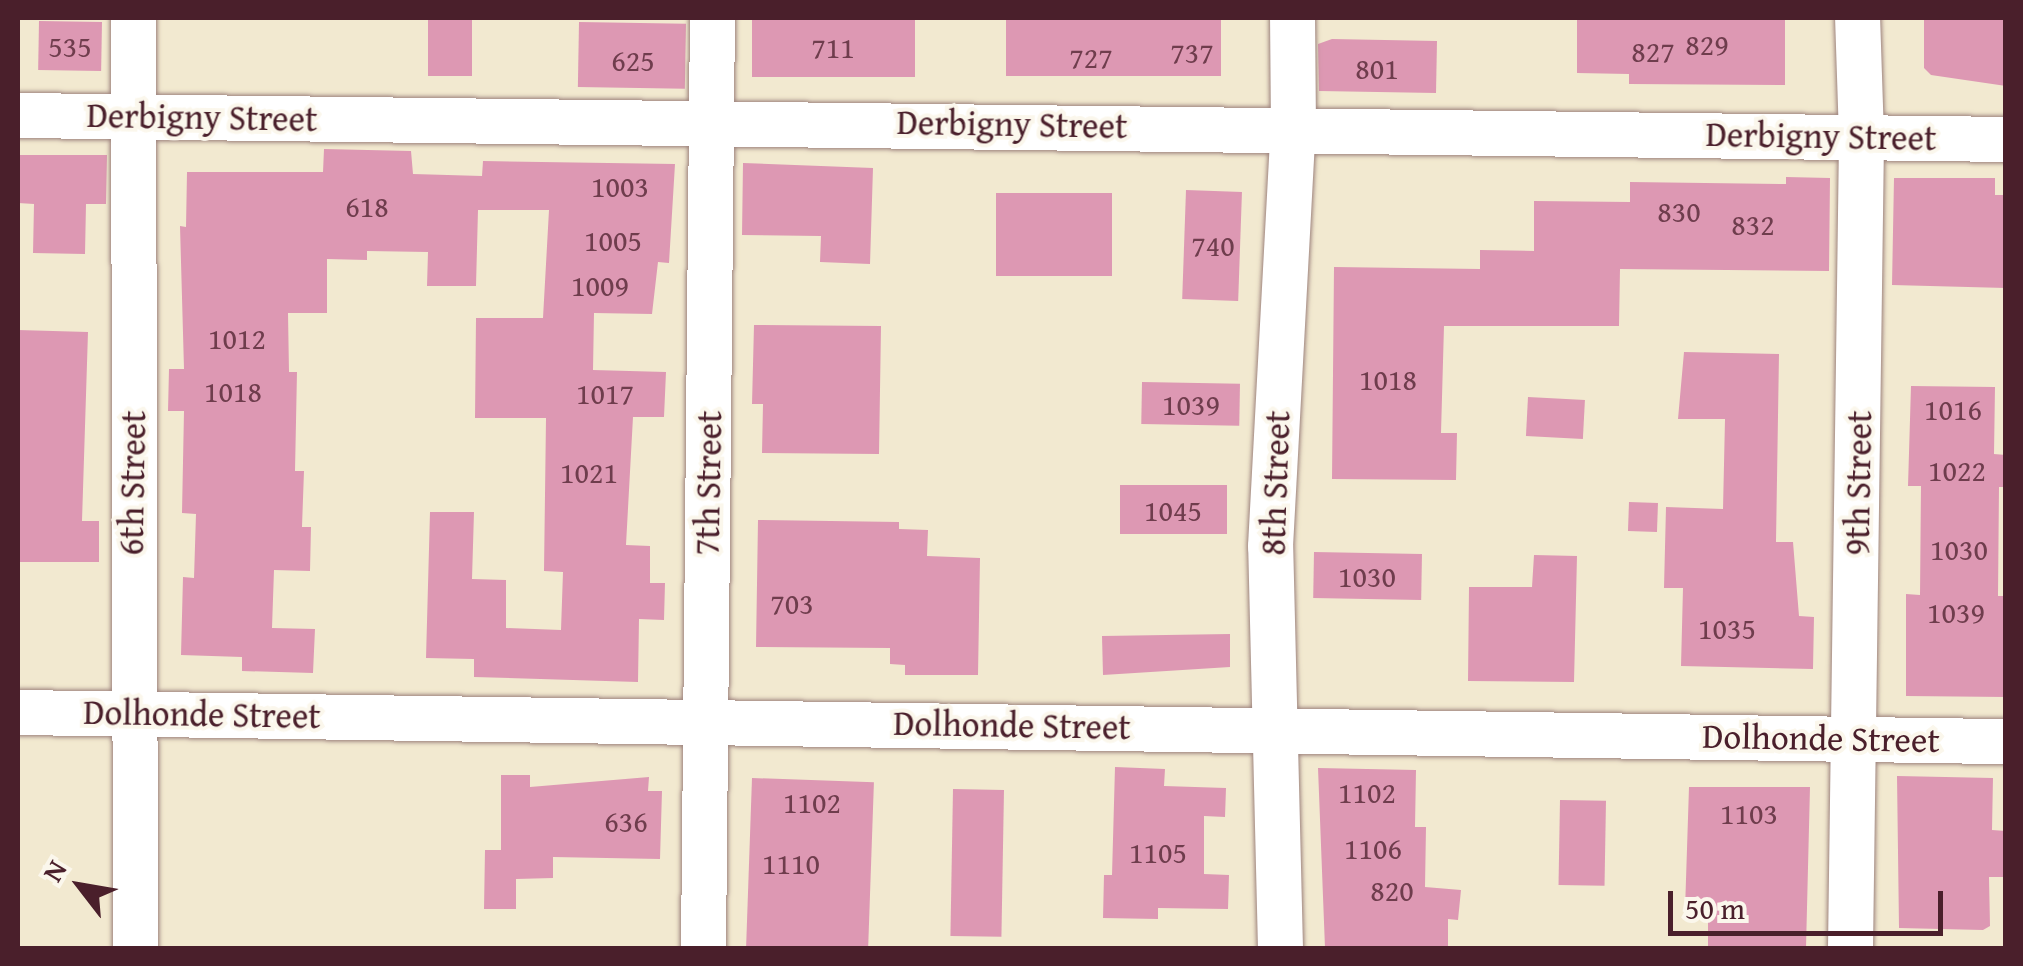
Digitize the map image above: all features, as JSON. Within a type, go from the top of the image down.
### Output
[{"type":"street","name":"6th Street","points":[[133,18],[137,116],[130,712],[135,948]]},
{"type":"street","name":"7th Street","points":[[702,948],[714,121],[712,18]]},
{"type":"street","name":"8th Street","points":[[1280,948],[1270,546],[1293,128],[1292,18]]},
{"type":"street","name":"9th Street","points":[[1850,948],[1862,136],[1857,18]]},
{"type":"street","name":"Derbigny Street","points":[[18,115],[2006,138]]},
{"type":"street","name":"Dolhonde Street","points":[[18,712],[2006,741]]},
{"type":"building","points":[[428,18],[472,18],[472,76],[428,76]]},
{"type":"building","points":[[752,18],[915,18],[915,77],[752,77]]},
{"type":"building","points":[[1006,18],[1221,18],[1221,76],[1006,76]]},
{"type":"building","points":[[1577,18],[1785,18],[1785,85],[1629,84],[1629,74],[1577,73]]},
{"type":"building","points":[[1924,18],[2006,18],[2006,86],[1931,75],[1924,68]]},
{"type":"building","points":[[39,21],[102,22],[101,71],[38,70]]},
{"type":"building","points":[[579,22],[686,24],[685,89],[578,87]]},
{"type":"building","points":[[1332,39],[1437,41],[1436,93],[1319,91],[1318,44]]},
{"type":"building","points":[[324,149],[411,151],[413,174],[482,176],[483,161],[675,164],[669,263],[658,262],[652,314],[594,313],[593,370],[666,372],[664,417],[633,417],[626,545],[650,546],[650,583],[665,583],[664,620],[639,619],[638,682],[474,677],[474,659],[426,658],[430,512],[474,512],[472,579],[506,580],[506,628],[561,630],[563,572],[544,571],[546,418],[475,418],[476,318],[543,318],[549,210],[478,210],[476,286],[427,286],[428,252],[367,251],[367,260],[327,259],[327,313],[288,313],[289,372],[297,372],[295,471],[304,471],[302,527],[311,527],[310,571],[274,570],[272,628],[315,629],[313,673],[242,671],[242,657],[181,655],[183,577],[194,578],[196,514],[182,513],[184,411],[168,411],[169,369],[184,369],[180,226],[186,227],[187,172],[323,172]]},
{"type":"building","points":[[18,155],[107,155],[106,204],[86,204],[85,254],[33,253],[34,204],[18,203]]},
{"type":"building","points":[[743,163],[873,168],[870,264],[820,262],[821,236],[742,235]]},
{"type":"building","points":[[1786,177],[1830,178],[1829,271],[1620,269],[1619,326],[1444,326],[1441,433],[1457,433],[1456,480],[1332,479],[1334,267],[1480,269],[1480,250],[1534,251],[1534,201],[1630,202],[1630,182],[1786,184]]},
{"type":"building","points":[[1894,178],[1995,178],[1995,195],[2006,195],[2006,288],[1892,285]]},
{"type":"building","points":[[1186,190],[1242,192],[1238,301],[1182,299]]},
{"type":"building","points":[[996,193],[1112,193],[1112,276],[996,276]]},
{"type":"building","points":[[754,325],[881,326],[879,454],[762,453],[763,404],[752,404]]},
{"type":"building","points":[[18,330],[88,332],[82,521],[99,521],[99,562],[18,562]]},
{"type":"building","points":[[1684,352],[1779,354],[1776,542],[1793,542],[1799,616],[1814,617],[1813,669],[1681,666],[1683,588],[1664,588],[1666,507],[1723,509],[1725,419],[1678,419]]},
{"type":"building","points":[[1142,382],[1240,384],[1239,426],[1141,424]]},
{"type":"building","points":[[1911,386],[1995,387],[1994,454],[2006,455],[2006,487],[1999,487],[1998,596],[2006,596],[2006,697],[1906,696],[1906,594],[1920,595],[1921,486],[1908,486]]},
{"type":"building","points":[[1528,397],[1585,400],[1583,439],[1526,436]]},
{"type":"building","points":[[1120,485],[1227,485],[1227,534],[1120,534]]},
{"type":"building","points":[[1629,502],[1658,503],[1657,532],[1628,531]]},
{"type":"building","points":[[758,520],[899,522],[899,529],[928,530],[927,556],[980,558],[978,675],[905,675],[905,665],[890,664],[890,648],[756,647]]},
{"type":"building","points":[[1314,552],[1422,554],[1421,600],[1313,598]]},
{"type":"building","points":[[1534,555],[1577,556],[1574,682],[1468,681],[1469,587],[1532,587]]},
{"type":"building","points":[[1230,634],[1230,667],[1103,675],[1102,636]]},
{"type":"building","points":[[1115,767],[1165,769],[1164,786],[1226,788],[1225,817],[1204,816],[1204,874],[1229,875],[1228,909],[1158,908],[1158,919],[1103,918],[1104,875],[1112,875]]},
{"type":"building","points":[[1318,768],[1416,770],[1415,827],[1426,827],[1425,887],[1461,890],[1458,920],[1448,919],[1448,948],[1325,948]]},
{"type":"building","points":[[501,775],[530,775],[530,787],[649,777],[648,791],[662,791],[660,859],[553,857],[553,878],[516,879],[516,909],[484,909],[485,850],[501,850]]},
{"type":"building","points":[[1897,776],[1993,778],[1992,830],[2006,831],[2006,877],[1989,877],[1990,926],[1983,930],[1899,928]]},
{"type":"building","points":[[752,778],[874,782],[868,948],[746,948]]},
{"type":"building","points":[[1689,787],[1810,787],[1806,948],[1708,948],[1708,910],[1685,910]]},
{"type":"building","points":[[953,789],[1004,790],[1001,937],[950,936]]},
{"type":"building","points":[[1560,800],[1606,801],[1605,886],[1559,885]]}]
